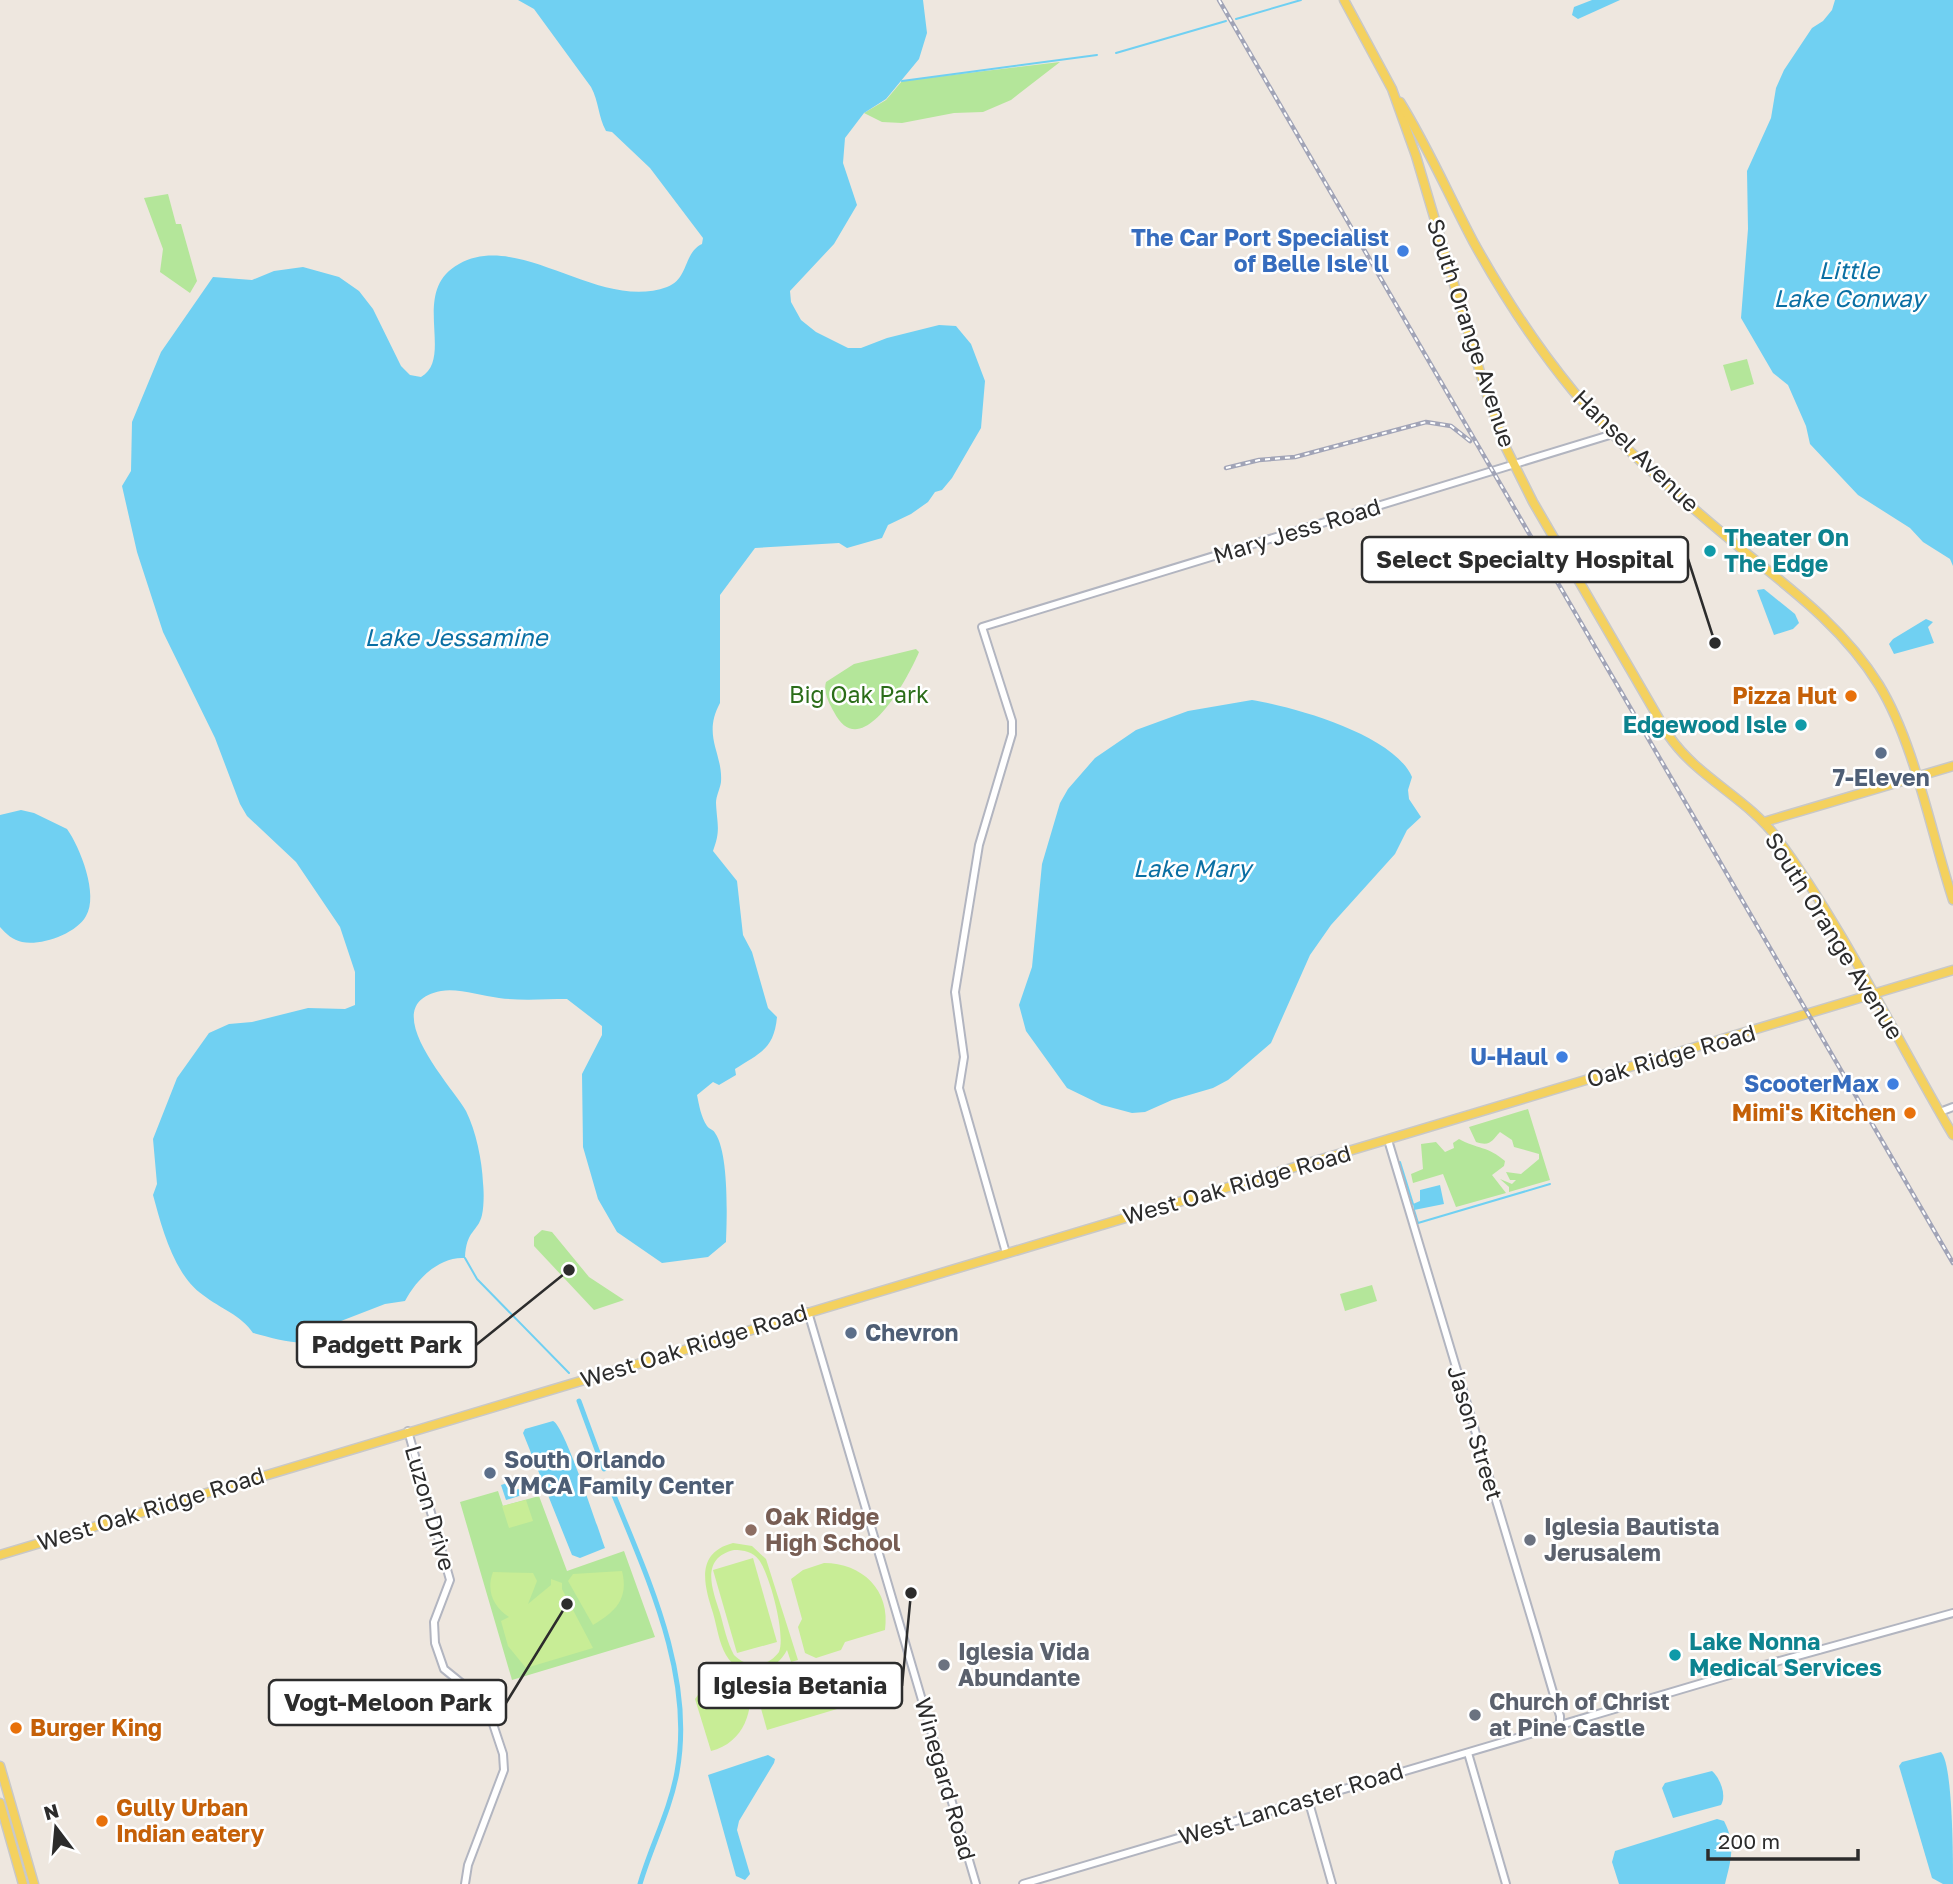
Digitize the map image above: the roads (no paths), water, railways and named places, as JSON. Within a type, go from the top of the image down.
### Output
[{"type":"main road","name":"South Orange Avenue","points":[[1344,0],[1392,89],[1416,156],[1490,406],[1513,464],[1674,743],[1695,766],[1764,822],[1782,846],[1873,994],[1953,1135]]},
{"type":"main road","name":"Hansel Avenue","points":[[1392,89],[1420,134],[1468,231],[1505,296],[1558,372],[1613,434],[1666,486],[1810,605],[1845,639],[1886,697],[1902,735],[1953,900]]},
{"type":"main road","points":[[1764,822],[1953,766]]},
{"type":"main road","name":"Oak Ridge Road","points":[[1388,1140],[1953,970]]},
{"type":"main road","name":"West Oak Ridge Road","points":[[0,1555],[1388,1140]]},
{"type":"main road","points":[[0,1766],[34,1884]]},
{"type":"main road","points":[[0,1802],[23,1884]]},
{"type":"main road","points":[[17,1859],[29,1865]]},
{"type":"street","name":"Mary Jess Road","points":[[1006,1253],[960,1088],[963,1046],[955,992],[979,845],[1012,734],[1012,721],[982,627],[1613,434]]},
{"type":"street","points":[[1940,1112],[1953,1107]]},
{"type":"street","name":"Jason Street","points":[[1388,1140],[1536,1634],[1560,1716],[1560,1726]]},
{"type":"street","name":"Winegard Road","points":[[808,1312],[976,1884]]},
{"type":"street","name":"Luzon Drive","points":[[408,1431],[450,1580],[434,1622],[439,1657],[451,1676],[486,1703],[503,1754],[504,1770],[468,1865],[465,1884]]},
{"type":"street","name":"West Lancaster Road","points":[[1023,1884],[1758,1666],[1953,1613]]},
{"type":"street","points":[[1468,1753],[1506,1884]]},
{"type":"street","points":[[1308,1800],[1332,1884]]},
{"type":"water","name":"Lake Jessamine","points":[[518,0],[923,0],[927,33],[919,59],[886,99],[864,113],[845,138],[843,163],[857,205],[834,244],[790,291],[791,302],[801,320],[816,332],[848,348],[861,348],[887,338],[939,325],[956,326],[971,344],[985,381],[981,428],[942,490],[935,492],[928,502],[911,514],[888,525],[882,538],[847,548],[839,543],[755,548],[720,595],[720,703],[715,715],[713,735],[721,782],[716,800],[718,832],[713,851],[737,881],[743,935],[752,952],[768,1008],[777,1017],[773,1036],[764,1049],[735,1069],[736,1075],[719,1085],[713,1082],[697,1095],[703,1119],[720,1142],[723,1155],[726,1242],[708,1257],[662,1263],[617,1232],[598,1199],[583,1147],[582,1074],[602,1035],[602,1026],[567,999],[508,999],[463,991],[441,991],[422,999],[414,1012],[415,1028],[434,1065],[466,1111],[478,1146],[483,1207],[480,1221],[468,1242],[465,1258],[455,1258],[437,1265],[415,1285],[405,1301],[385,1304],[341,1321],[325,1339],[289,1342],[253,1333],[237,1317],[203,1295],[184,1276],[170,1250],[153,1195],[157,1184],[153,1139],[177,1078],[209,1033],[229,1024],[252,1022],[308,1008],[345,1009],[355,1005],[355,972],[340,927],[296,862],[247,816],[240,804],[215,738],[163,632],[137,552],[122,486],[131,471],[132,422],[161,352],[213,277],[252,280],[274,271],[303,267],[339,277],[359,291],[373,309],[401,366],[410,375],[421,377],[430,368],[434,355],[434,306],[437,290],[444,276],[459,264],[483,256],[508,257],[534,263],[587,282],[641,292],[667,287],[679,278],[692,253],[702,244],[703,238],[650,168],[612,132],[606,131],[591,87],[534,9]]},
{"type":"water","points":[[1592,0],[1620,0],[1578,19],[1572,15],[1574,7]]},
{"type":"water","name":"Little Lake Conway","points":[[1835,0],[1953,0],[1953,566],[1950,559],[1923,542],[1910,528],[1858,495],[1810,444],[1806,426],[1788,385],[1773,373],[1741,318],[1748,229],[1747,171],[1771,118],[1776,88],[1784,70],[1812,28],[1823,21],[1832,10]]},
{"type":"water","points":[[1764,589],[1795,614],[1799,623],[1793,629],[1774,635],[1757,590]]},
{"type":"water","points":[[1926,619],[1933,622],[1928,627],[1934,643],[1894,654],[1889,644],[1893,639]]},
{"type":"water","name":"Lake Mary","points":[[1252,700],[1317,716],[1365,736],[1385,748],[1402,762],[1412,777],[1408,790],[1409,799],[1421,817],[1407,830],[1395,854],[1331,925],[1310,955],[1271,1043],[1228,1080],[1213,1088],[1172,1100],[1145,1112],[1132,1113],[1102,1105],[1067,1088],[1026,1031],[1019,1005],[1032,967],[1042,864],[1060,803],[1068,789],[1095,758],[1136,730],[1188,711]]},
{"type":"water","points":[[21,810],[34,813],[67,829],[82,859],[90,896],[86,916],[74,928],[57,937],[30,943],[19,941],[0,927],[0,815]]},
{"type":"water","points":[[1440,1185],[1444,1204],[1414,1210],[1413,1204],[1420,1201],[1420,1190]]},
{"type":"water","points":[[553,1421],[565,1439],[605,1548],[580,1558],[572,1555],[523,1433],[525,1429]]},
{"type":"water","points":[[510,1482],[513,1490],[520,1489],[522,1495],[506,1500],[501,1485]]},
{"type":"water","points":[[1941,1752],[1945,1760],[1950,1793],[1953,1884],[1943,1884],[1932,1878],[1899,1766],[1902,1762]]},
{"type":"water","points":[[768,1755],[775,1759],[774,1763],[739,1821],[737,1830],[750,1874],[745,1880],[736,1876],[708,1775]]},
{"type":"water","points":[[1712,1771],[1722,1787],[1721,1805],[1673,1818],[1662,1788],[1665,1783]]},
{"type":"water","points":[[1717,1819],[1724,1821],[1731,1845],[1725,1884],[1619,1884],[1612,1862],[1615,1851]]},
{"type":"waterway","points":[[1236,19],[1301,0]]},
{"type":"waterway","points":[[1116,53],[1226,21]]},
{"type":"waterway","points":[[902,81],[1097,55]]},
{"type":"waterway","points":[[1400,1162],[1413,1204]]},
{"type":"waterway","points":[[1414,1210],[1418,1223],[1550,1184]]},
{"type":"waterway","points":[[465,1258],[477,1279],[569,1373]]},
{"type":"waterway","points":[[579,1401],[604,1469]]},
{"type":"waterway","points":[[609,1483],[663,1624],[679,1698],[681,1735],[677,1772],[670,1801],[640,1884]]},
{"type":"railway","points":[[1219,0],[1953,1263]]},
{"type":"railway","points":[[1226,468],[1259,460],[1295,457],[1426,422],[1451,426],[1470,441]]},
{"type":"place","name":"The Car Port Specialist of Belle Isle ll","points":[[1403,251]]},
{"type":"place","name":"Theater On The Edge","points":[[1710,551]]},
{"type":"place","name":"Select Specialty Hospital","points":[[1715,643]]},
{"type":"place","name":"Pizza Hut","points":[[1851,696]]},
{"type":"place","name":"Edgewood Isle","points":[[1801,725]]},
{"type":"place","name":"7-Eleven","points":[[1881,753]]},
{"type":"place","name":"U-Haul","points":[[1562,1057]]},
{"type":"place","name":"ScooterMax","points":[[1893,1084]]},
{"type":"place","name":"Mimi's Kitchen","points":[[1910,1113]]},
{"type":"place","name":"Padgett Park","points":[[569,1270]]},
{"type":"place","name":"Chevron","points":[[851,1333]]},
{"type":"place","name":"South Orlando YMCA Family Center","points":[[490,1473]]},
{"type":"place","name":"Oak Ridge High School","points":[[751,1530]]},
{"type":"place","name":"Iglesia Bautista Jerusalem","points":[[1530,1540]]},
{"type":"place","name":"Iglesia Betania","points":[[911,1593]]},
{"type":"place","name":"Vogt-Meloon Park","points":[[567,1604]]},
{"type":"place","name":"Lake Nonna Medical Services","points":[[1675,1655]]},
{"type":"place","name":"Iglesia Vida Abundante","points":[[944,1665]]},
{"type":"place","name":"Church of Christ at Pine Castle","points":[[1475,1715]]},
{"type":"place","name":"Burger King","points":[[16,1728]]},
{"type":"place","name":"Gully Urban Indian eatery","points":[[102,1821]]},
{"type":"park label","name":"Big Oak Park","points":[[859,695]]}]
